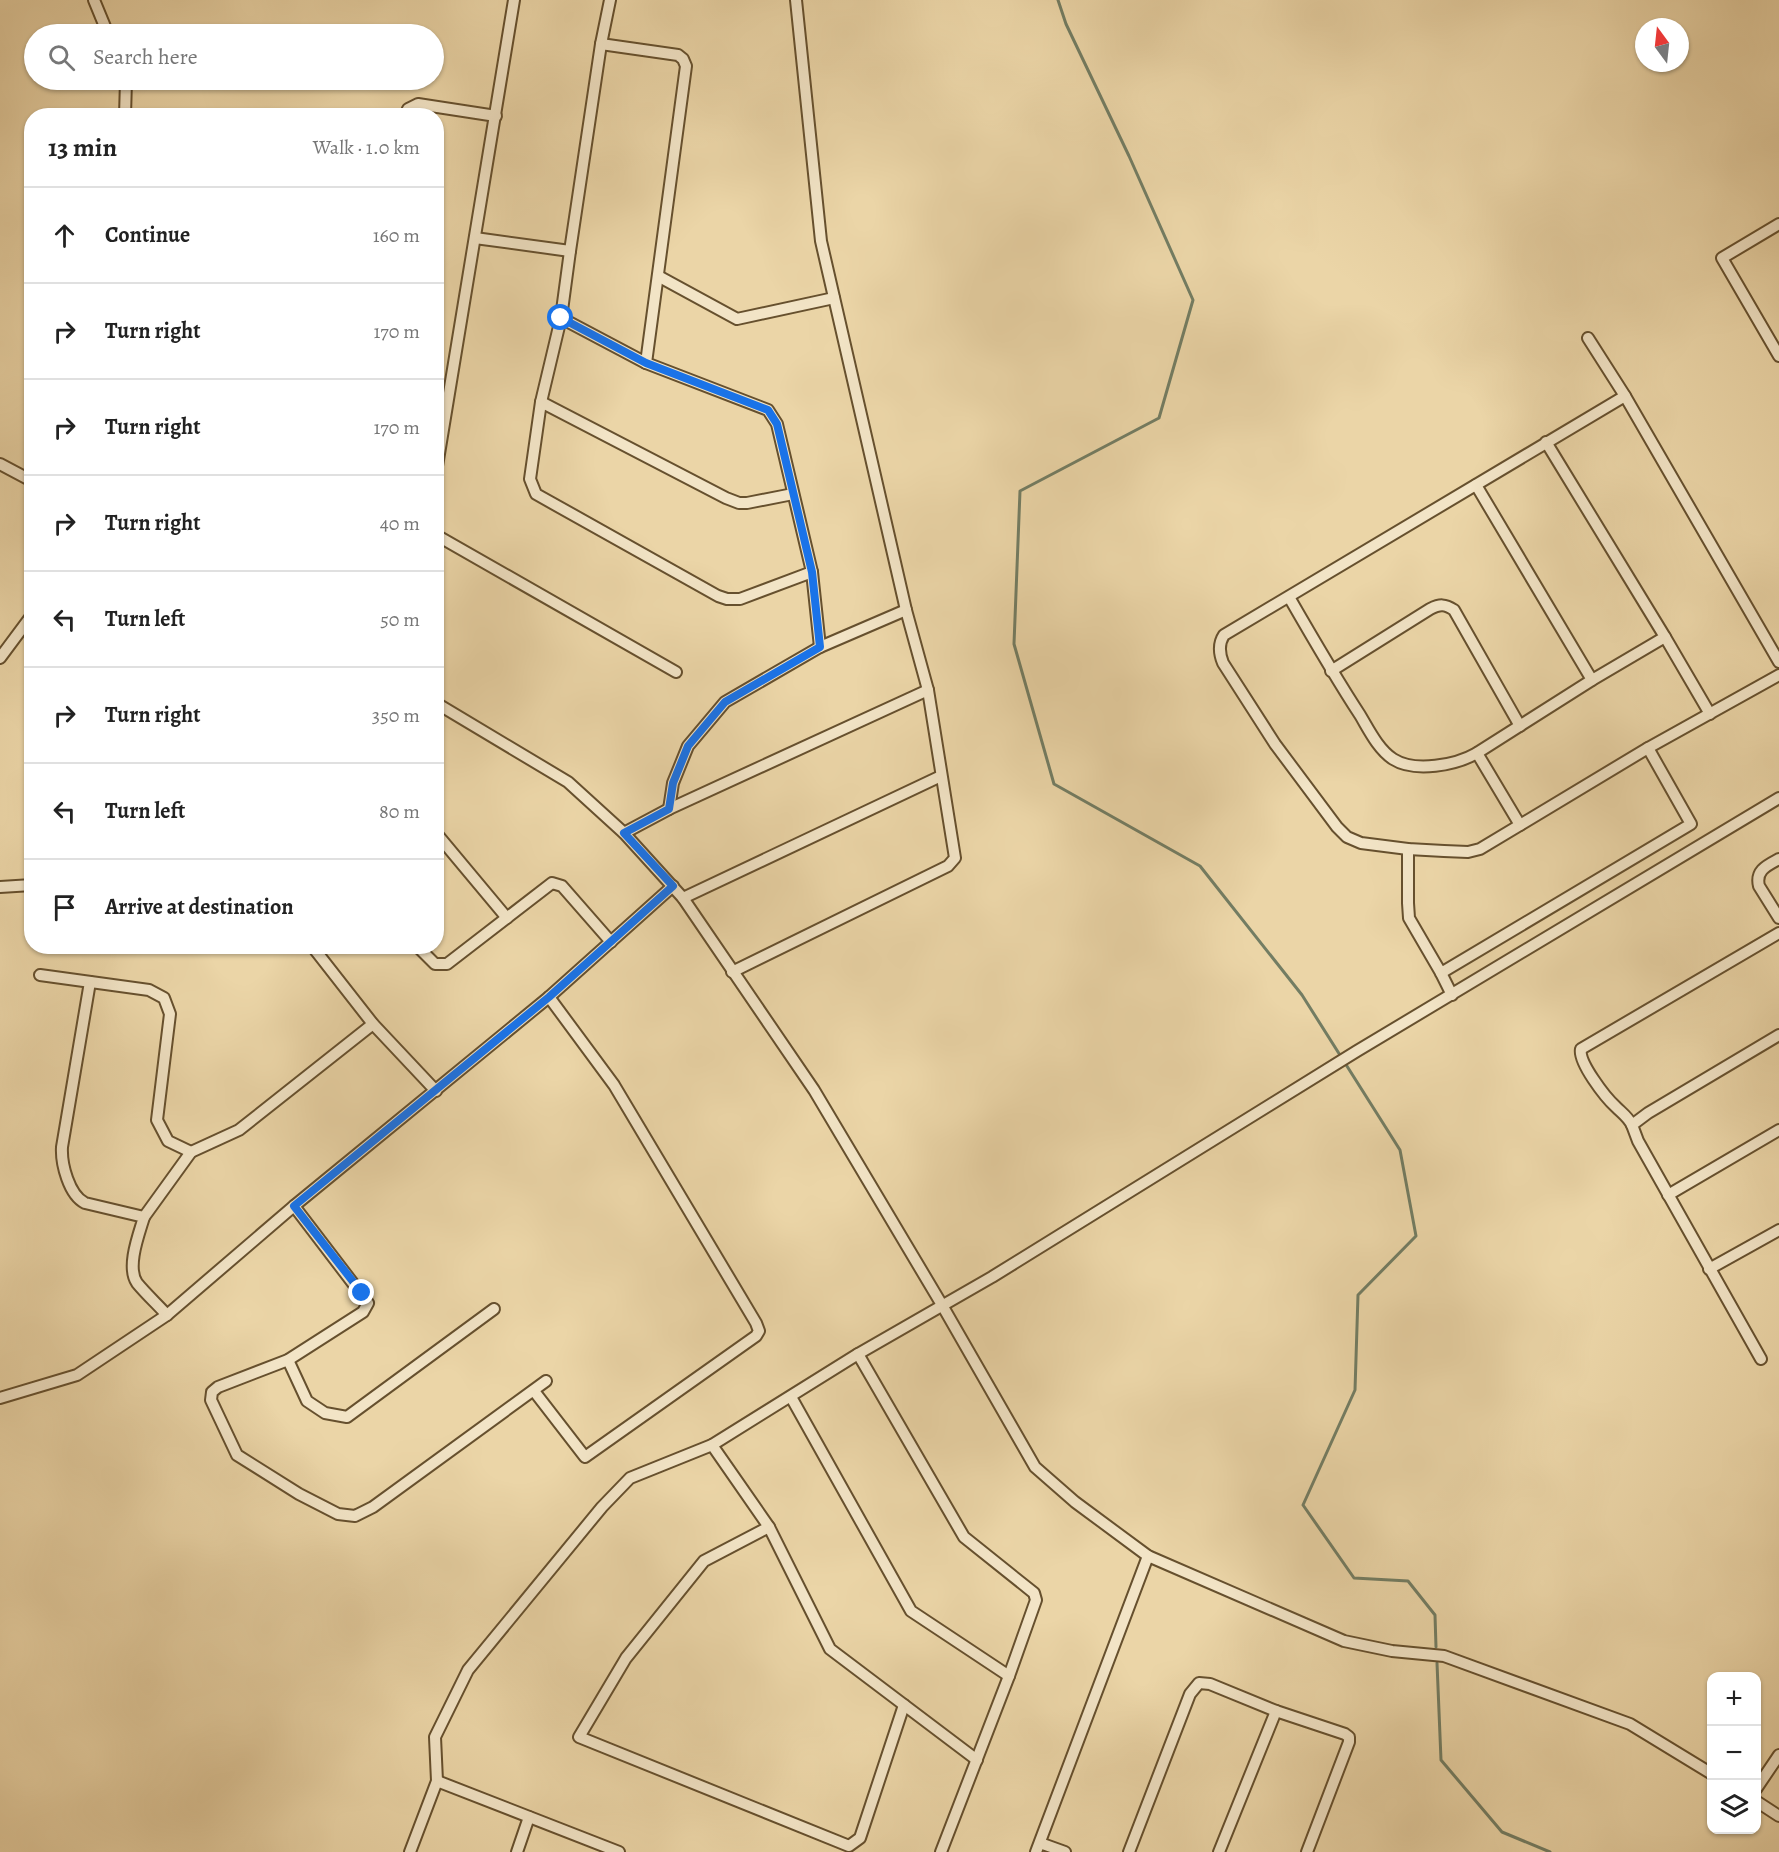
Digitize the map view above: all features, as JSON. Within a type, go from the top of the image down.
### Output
[{"type":"street","points":[[94,0],[104,24]]},
{"type":"street","points":[[444,424],[514,0]]},
{"type":"street","points":[[610,0],[601,44],[561,318],[541,402],[530,479],[532,487],[536,494],[727,599],[740,599],[812,572]]},
{"type":"street","points":[[732,972],[948,866],[955,858],[928,690],[906,610],[821,242],[796,0]]},
{"type":"street","points":[[601,44],[678,55],[686,66],[646,363]]},
{"type":"street","points":[[125,108],[126,90]]},
{"type":"street","points":[[410,108],[418,104],[496,116]]},
{"type":"street","points":[[1779,224],[1722,258],[1779,356]]},
{"type":"street","points":[[475,238],[570,251]]},
{"type":"street","points":[[658,276],[737,319],[834,298]]},
{"type":"street","points":[[561,318],[646,363],[768,410],[777,424],[812,572],[820,647]]},
{"type":"street","points":[[1588,338],[1625,396],[1779,662]]},
{"type":"street","points":[[1625,396],[1224,635],[1220,640],[1223,663],[1275,744],[1347,837],[1361,843],[1408,849],[1468,852],[1496,842],[1520,825],[1648,748],[1779,675]]},
{"type":"street","points":[[541,402],[739,503],[793,494]]},
{"type":"street","points":[[1546,442],[1710,714]]},
{"type":"street","points":[[0,464],[24,478]]},
{"type":"street","points":[[1476,485],[1593,680]]},
{"type":"street","points":[[444,540],[676,672]]},
{"type":"street","points":[[1289,597],[1331,671],[1381,748],[1393,759],[1403,764],[1440,766],[1465,760],[1665,638]]},
{"type":"street","points":[[1331,671],[1430,609],[1442,604],[1454,610],[1520,726]]},
{"type":"street","points":[[669,809],[673,783],[688,746],[725,702],[820,647],[906,610]]},
{"type":"street","points":[[0,658],[24,626]]},
{"type":"street","points":[[624,833],[669,809],[928,690]]},
{"type":"street","points":[[444,709],[568,782],[624,833],[683,898],[814,1090],[1035,1467],[1075,1502],[1148,1556],[1344,1641],[1392,1651],[1444,1656],[1630,1724],[1707,1771]]},
{"type":"street","points":[[1441,973],[1691,824],[1648,748]]},
{"type":"street","points":[[1477,753],[1520,825]]},
{"type":"street","points":[[683,898],[941,776]]},
{"type":"street","points":[[410,1852],[437,1780],[435,1737],[468,1670],[602,1507],[630,1478],[712,1444],[858,1354],[999,1273],[1335,1065],[1779,798]]},
{"type":"street","points":[[444,843],[507,918]]},
{"type":"street","points":[[1408,849],[1409,918],[1452,995]]},
{"type":"street","points":[[1779,859],[1763,868],[1757,880],[1779,918]]},
{"type":"street","points":[[425,954],[435,964],[447,964],[552,883],[562,886],[611,942]]},
{"type":"street","points":[[0,887],[24,886]]},
{"type":"street","points":[[0,1398],[77,1375],[167,1315],[294,1206],[549,997],[673,886]]},
{"type":"street","points":[[1761,1359],[1638,1141],[1629,1119],[1600,1089],[1581,1057],[1581,1049],[1779,933]]},
{"type":"street","points":[[318,954],[373,1023],[436,1091]]},
{"type":"street","points":[[40,975],[149,990],[164,998],[170,1014],[157,1120],[168,1141],[191,1152]]},
{"type":"street","points":[[90,982],[61,1161],[79,1200],[144,1217]]},
{"type":"street","points":[[534,1391],[585,1458],[756,1336],[759,1331],[614,1085],[549,997]]},
{"type":"street","points":[[167,1315],[136,1281],[133,1272],[132,1263],[144,1217],[191,1152],[238,1130],[373,1023]]},
{"type":"street","points":[[1632,1125],[1648,1113],[1779,1035]]},
{"type":"street","points":[[1668,1195],[1779,1130]]},
{"type":"street","points":[[294,1206],[368,1303],[363,1312],[288,1360],[218,1386],[212,1392],[211,1400],[237,1455],[299,1494],[338,1514],[355,1516],[373,1507],[546,1381]]},
{"type":"street","points":[[1709,1269],[1779,1230]]},
{"type":"street","points":[[288,1360],[307,1401],[325,1413],[347,1417],[494,1309]]},
{"type":"street","points":[[858,1354],[964,1536],[1034,1593],[1036,1600],[941,1852]]},
{"type":"street","points":[[791,1397],[911,1611],[1009,1676]]},
{"type":"street","points":[[712,1444],[769,1527],[830,1649],[977,1760]]},
{"type":"street","points":[[769,1527],[704,1561],[626,1658],[579,1737],[849,1846],[860,1838],[904,1705]]},
{"type":"street","points":[[1065,1852],[1038,1848],[1148,1556]]},
{"type":"street","points":[[1129,1852],[1190,1694],[1199,1683],[1210,1684],[1349,1737],[1308,1852]]},
{"type":"street","points":[[1219,1852],[1276,1711]]},
{"type":"street","points":[[1761,1782],[1779,1755]]},
{"type":"street","points":[[437,1780],[619,1852]]},
{"type":"street","points":[[1761,1804],[1779,1816]]},
{"type":"street","points":[[517,1852],[529,1817]]},
{"type":"waterway","points":[[1058,0],[1066,24],[1129,156],[1193,300],[1159,418],[1020,491],[1014,644],[1054,784],[1200,866],[1302,995],[1400,1150],[1416,1236],[1358,1295],[1355,1390],[1303,1505],[1354,1578],[1408,1581],[1435,1615],[1436,1647]]},
{"type":"waterway","points":[[1437,1663],[1441,1760],[1502,1832],[1550,1852]]},
{"type":"route","points":[[362,1293],[294,1206],[549,997],[673,886],[624,833],[669,809],[673,783],[688,746],[725,702],[820,647],[812,572],[777,424],[768,410],[646,363],[561,318]]}]
